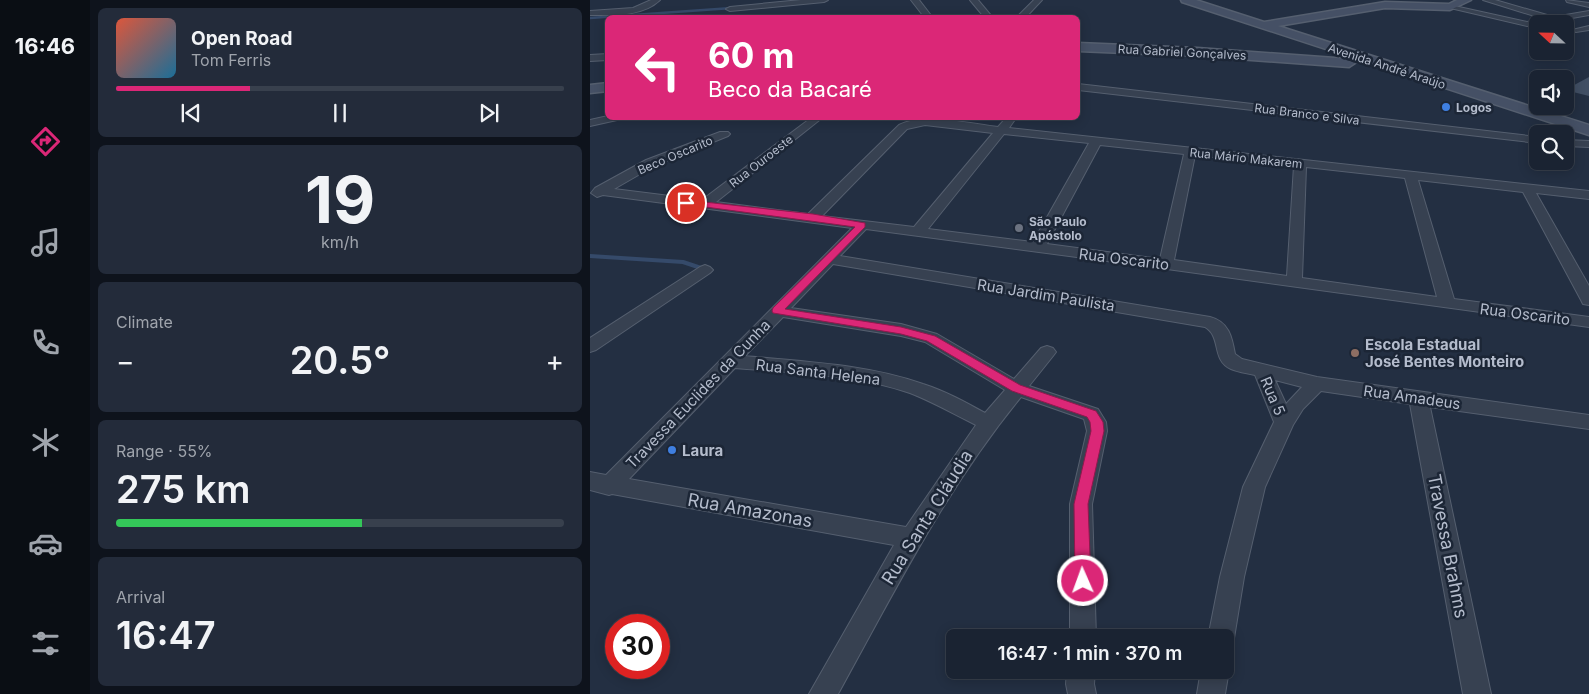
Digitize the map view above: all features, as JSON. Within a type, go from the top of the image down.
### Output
[{"type":"main road","name":"Avenida André Araújo","points":[[1186,0],[1267,24]]},
{"type":"main road","name":"Avenida André Araújo","points":[[1198,0],[1327,47],[1589,125]]},
{"type":"main road","points":[[1267,24],[1385,5],[1450,7],[1466,0]]},
{"type":"main road","name":"Rua Gabriel Gonçalves","points":[[1080,47],[1388,64]]},
{"type":"main road","points":[[1327,47],[1349,63]]},
{"type":"main road","name":"Rua Gabriel Gonçalves","points":[[1287,58],[1327,47]]},
{"type":"main road","name":"Avenida André Araújo","points":[[1388,64],[1589,130]]},
{"type":"main road","points":[[590,89],[605,87]]},
{"type":"street","points":[[590,13],[631,11],[646,7],[656,0]]},
{"type":"street","points":[[730,9],[824,0]]},
{"type":"street","points":[[915,0],[927,15]]},
{"type":"street","points":[[974,0],[986,15]]},
{"type":"street","points":[[1023,15],[1038,0]]},
{"type":"street","points":[[1487,0],[1540,15]]},
{"type":"street","points":[[1570,0],[1589,5]]},
{"type":"street","points":[[1450,7],[1529,24]]},
{"type":"street","points":[[740,15],[744,8]]},
{"type":"street","points":[[1564,10],[1585,14]]},
{"type":"street","points":[[1576,30],[1589,28]]},
{"type":"street","points":[[590,58],[605,57]]},
{"type":"street","name":"Rua Branco e Silva","points":[[1080,87],[1529,139]]},
{"type":"street","points":[[590,123],[605,120]]},
{"type":"street","name":"Rua Ouroeste","points":[[704,205],[814,120]]},
{"type":"street","points":[[917,233],[1009,120]]},
{"type":"street","name":"Rua Mário Makarem","points":[[813,217],[903,127],[909,124],[925,122],[1589,195]]},
{"type":"street","name":"Beco Oscarito","points":[[595,194],[650,163],[724,134]]},
{"type":"street","points":[[1038,248],[1096,142]]},
{"type":"street","points":[[1574,143],[1589,144]]},
{"type":"street","points":[[1166,264],[1190,152]]},
{"type":"street","points":[[1294,281],[1300,163]]},
{"type":"street","points":[[1410,175],[1447,304]]},
{"type":"street","points":[[1527,188],[1589,300]]},
{"type":"street","name":"Rua Oscarito","points":[[595,194],[813,217],[917,233],[1166,264],[1589,322]]},
{"type":"street","name":"Travessa Euclides da Cunha","points":[[600,484],[729,361],[862,225]]},
{"type":"street","name":"Rua Jardim Paulista","points":[[828,259],[1210,322],[1217,325],[1223,333],[1227,357],[1236,364]]},
{"type":"street","points":[[590,346],[706,270]]},
{"type":"street","points":[[777,311],[901,330],[931,338],[1016,388],[1091,414],[1096,422],[1097,431],[1081,504],[1084,629]]},
{"type":"street","name":"Rua Santa Cláudia","points":[[823,694],[910,538],[988,423],[1047,352]]},
{"type":"street","name":"Rua Santa Helena","points":[[729,361],[837,372],[885,380],[939,397],[988,423]]},
{"type":"street","name":"Rua Amadeus","points":[[1236,364],[1317,384],[1589,422]]},
{"type":"street","name":"Rua 5","points":[[1262,371],[1284,422]]},
{"type":"street","points":[[1223,629],[1232,577],[1254,487],[1284,422],[1296,404],[1317,384]]},
{"type":"street","name":"Travessa Brahms","points":[[1418,397],[1478,694]]},
{"type":"street","name":"Rua Amazonas","points":[[600,484],[910,538]]},
{"type":"street","points":[[1080,679],[1082,694]]},
{"type":"street","points":[[1211,694],[1214,679]]},
{"type":"building","points":[[1589,77],[1589,96],[1574,92],[1574,85]]},
{"type":"waterway","points":[[633,15],[732,8]]},
{"type":"waterway","points":[[590,18],[605,17]]},
{"type":"waterway","points":[[590,256],[683,262],[701,268]]},
{"type":"place","name":"Logos","points":[[1446,107]]},
{"type":"place","name":"São Paulo Apóstolo","points":[[1019,228]]},
{"type":"place","name":"Escola Estadual José Bentes Monteiro","points":[[1355,353]]},
{"type":"place","name":"Laura","points":[[672,450]]},
{"type":"route","points":[[686,203],[813,217],[862,225],[777,311],[901,330],[931,338],[1016,388],[1091,414],[1096,422],[1097,431],[1081,504],[1083,581]]}]
